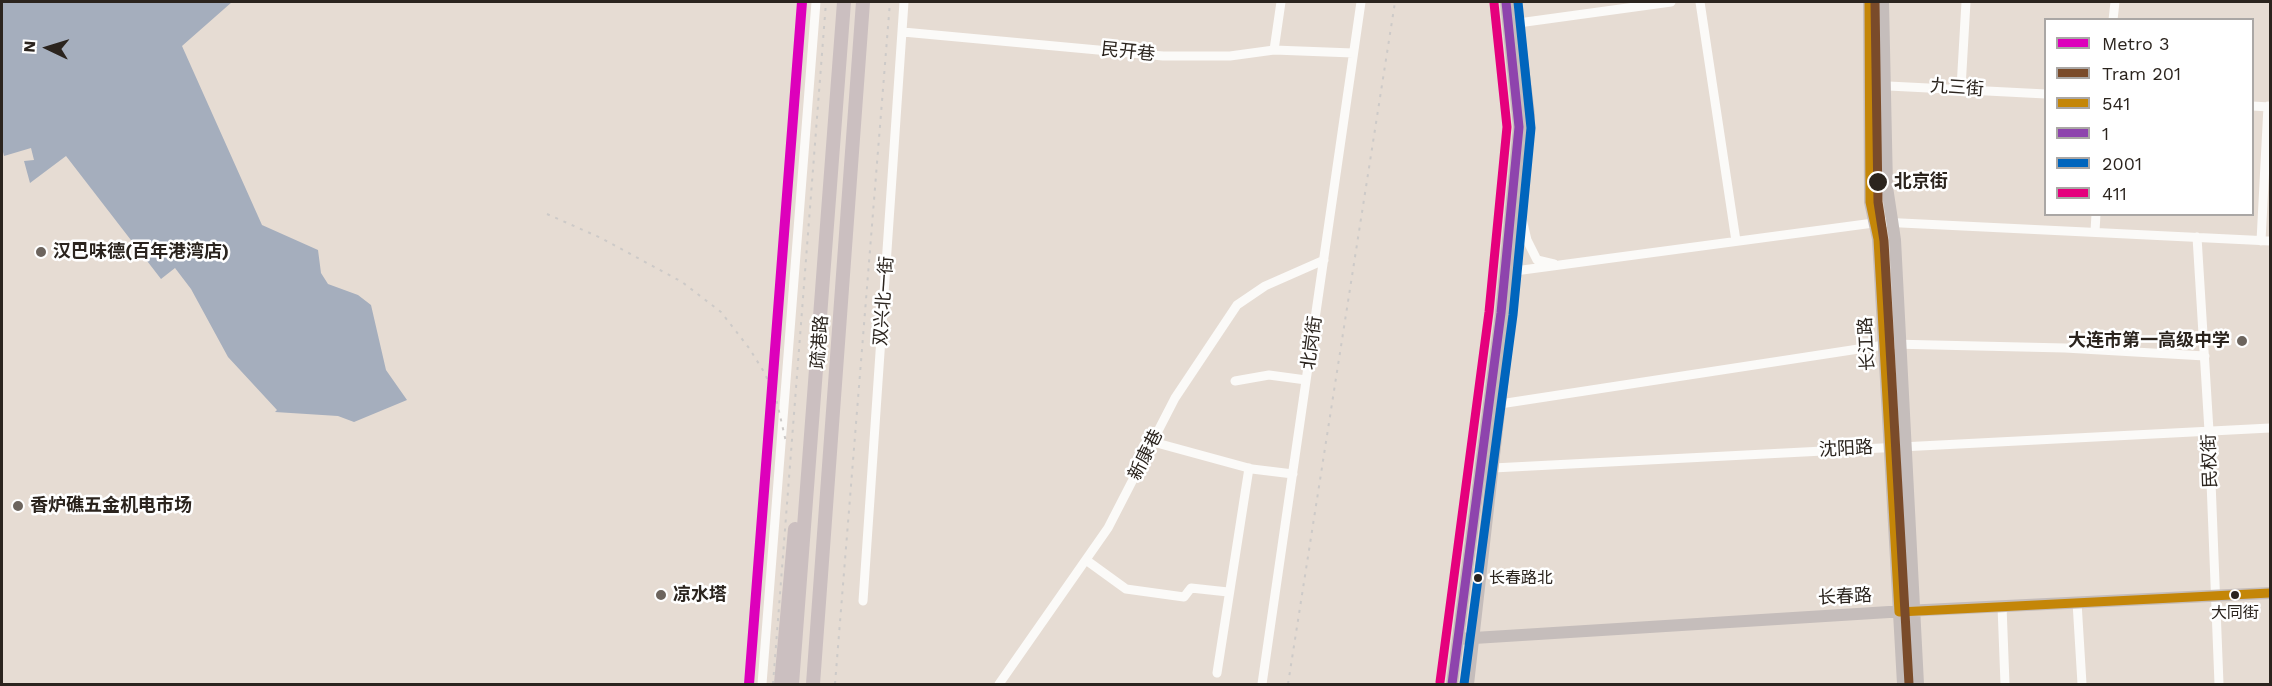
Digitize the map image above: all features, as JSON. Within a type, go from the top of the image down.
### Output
[{"type":"highway","name":"疏港路","points":[[792,684],[844,2]]},
{"type":"highway","name":"疏港路","points":[[813,684],[863,2]]},
{"type":"highway","name":"疏港路","points":[[781,684],[812,325],[825,250]]},
{"type":"main road","points":[[1468,684],[1515,271],[1529,115],[1513,23],[1506,2]]},
{"type":"main road","points":[[1452,684],[1501,313],[1519,127],[1513,23],[1515,2]]},
{"type":"main road","name":"长江路","points":[[1869,2],[1870,202],[1878,239],[1903,684]]},
{"type":"main road","name":"长江路","points":[[1883,2],[1887,187],[1895,240],[1918,684]]},
{"type":"main road","name":"长春路","points":[[1458,639],[2002,606],[2271,593]]},
{"type":"street","points":[[762,684],[816,2]]},
{"type":"street","name":"双兴北一街","points":[[863,602],[904,2]]},
{"type":"street","points":[[1274,50],[1281,2]]},
{"type":"street","name":"北岗街","points":[[1262,684],[1361,2]]},
{"type":"street","points":[[1513,23],[1671,2]]},
{"type":"street","points":[[1700,2],[1736,241]]},
{"type":"street","points":[[1961,88],[1966,2]]},
{"type":"street","points":[[2113,18],[2115,2]]},
{"type":"street","name":"民开巷","points":[[903,32],[1163,56],[1230,56],[1274,50],[1353,53]]},
{"type":"street","name":"九三街","points":[[1869,85],[1885,84],[2044,94]]},
{"type":"street","points":[[1515,271],[1874,222],[2266,241],[2269,107],[2254,106]]},
{"type":"street","points":[[1521,210],[1527,240],[1537,260],[1559,265]]},
{"type":"street","points":[[2095,231],[2096,216]]},
{"type":"street","name":"民权街","points":[[2197,237],[2209,431],[2219,684]]},
{"type":"street","name":"新康巷","points":[[999,684],[1108,528],[1175,398],[1237,305],[1265,286],[1324,260]]},
{"type":"street","points":[[1500,404],[1885,345],[2065,348],[2205,356]]},
{"type":"street","points":[[1235,381],[1269,375],[1306,380]]},
{"type":"street","name":"沈阳路","points":[[1493,468],[2271,428]]},
{"type":"street","points":[[1153,442],[1249,468],[1293,474]]},
{"type":"street","points":[[1217,674],[1249,468]]},
{"type":"street","points":[[1086,560],[1126,589],[1184,597],[1191,588],[1228,592]]},
{"type":"street","points":[[2077,602],[2082,684]]},
{"type":"street","points":[[2002,606],[2005,684]]},
{"type":"water","points":[[2,2],[232,2],[182,46],[262,225],[318,250],[321,273],[328,284],[358,295],[371,305],[386,370],[407,400],[354,422],[338,416],[275,412],[277,410],[228,357],[191,289],[175,268],[161,279],[66,156],[30,183],[24,161],[34,160],[31,148],[4,156],[2,148]]},
{"type":"railway","points":[[773,684],[826,2]]},
{"type":"railway","points":[[835,684],[890,2]]},
{"type":"railway","points":[[1288,684],[1395,2]]},
{"type":"railway","points":[[547,214],[601,238],[682,282],[721,312],[764,372],[776,398],[786,442]]},
{"type":"metro line","name":"3","points":[[749,684],[802,2]]},
{"type":"tram line","name":"201","points":[[1875,2],[1878,202],[1884,241],[1909,684]]},
{"type":"transit line","name":"1","points":[[1452,684],[1501,313],[1519,127],[1506,2]]},
{"type":"transit line","name":"2001","points":[[1464,684],[1513,315],[1531,128],[1518,2]]},
{"type":"transit line","name":"541","points":[[1869,2],[1870,202],[1878,239],[1899,612],[2270,593]]},
{"type":"transit line","name":"411","points":[[1440,682],[1489,312],[1507,127],[1494,3]]},
{"type":"place","name":"北京街","points":[[1878,182]]},
{"type":"place","name":"汉巴味德(百年港湾店)","points":[[41,252]]},
{"type":"place","name":"大连市第一高级中学","points":[[2242,341]]},
{"type":"place","name":"香炉礁五金机电市场","points":[[18,506]]},
{"type":"place","name":"长春路北","points":[[1478,578]]},
{"type":"place","name":"凉水塔","points":[[661,595]]},
{"type":"place","name":"大同街","points":[[2235,595]]}]
